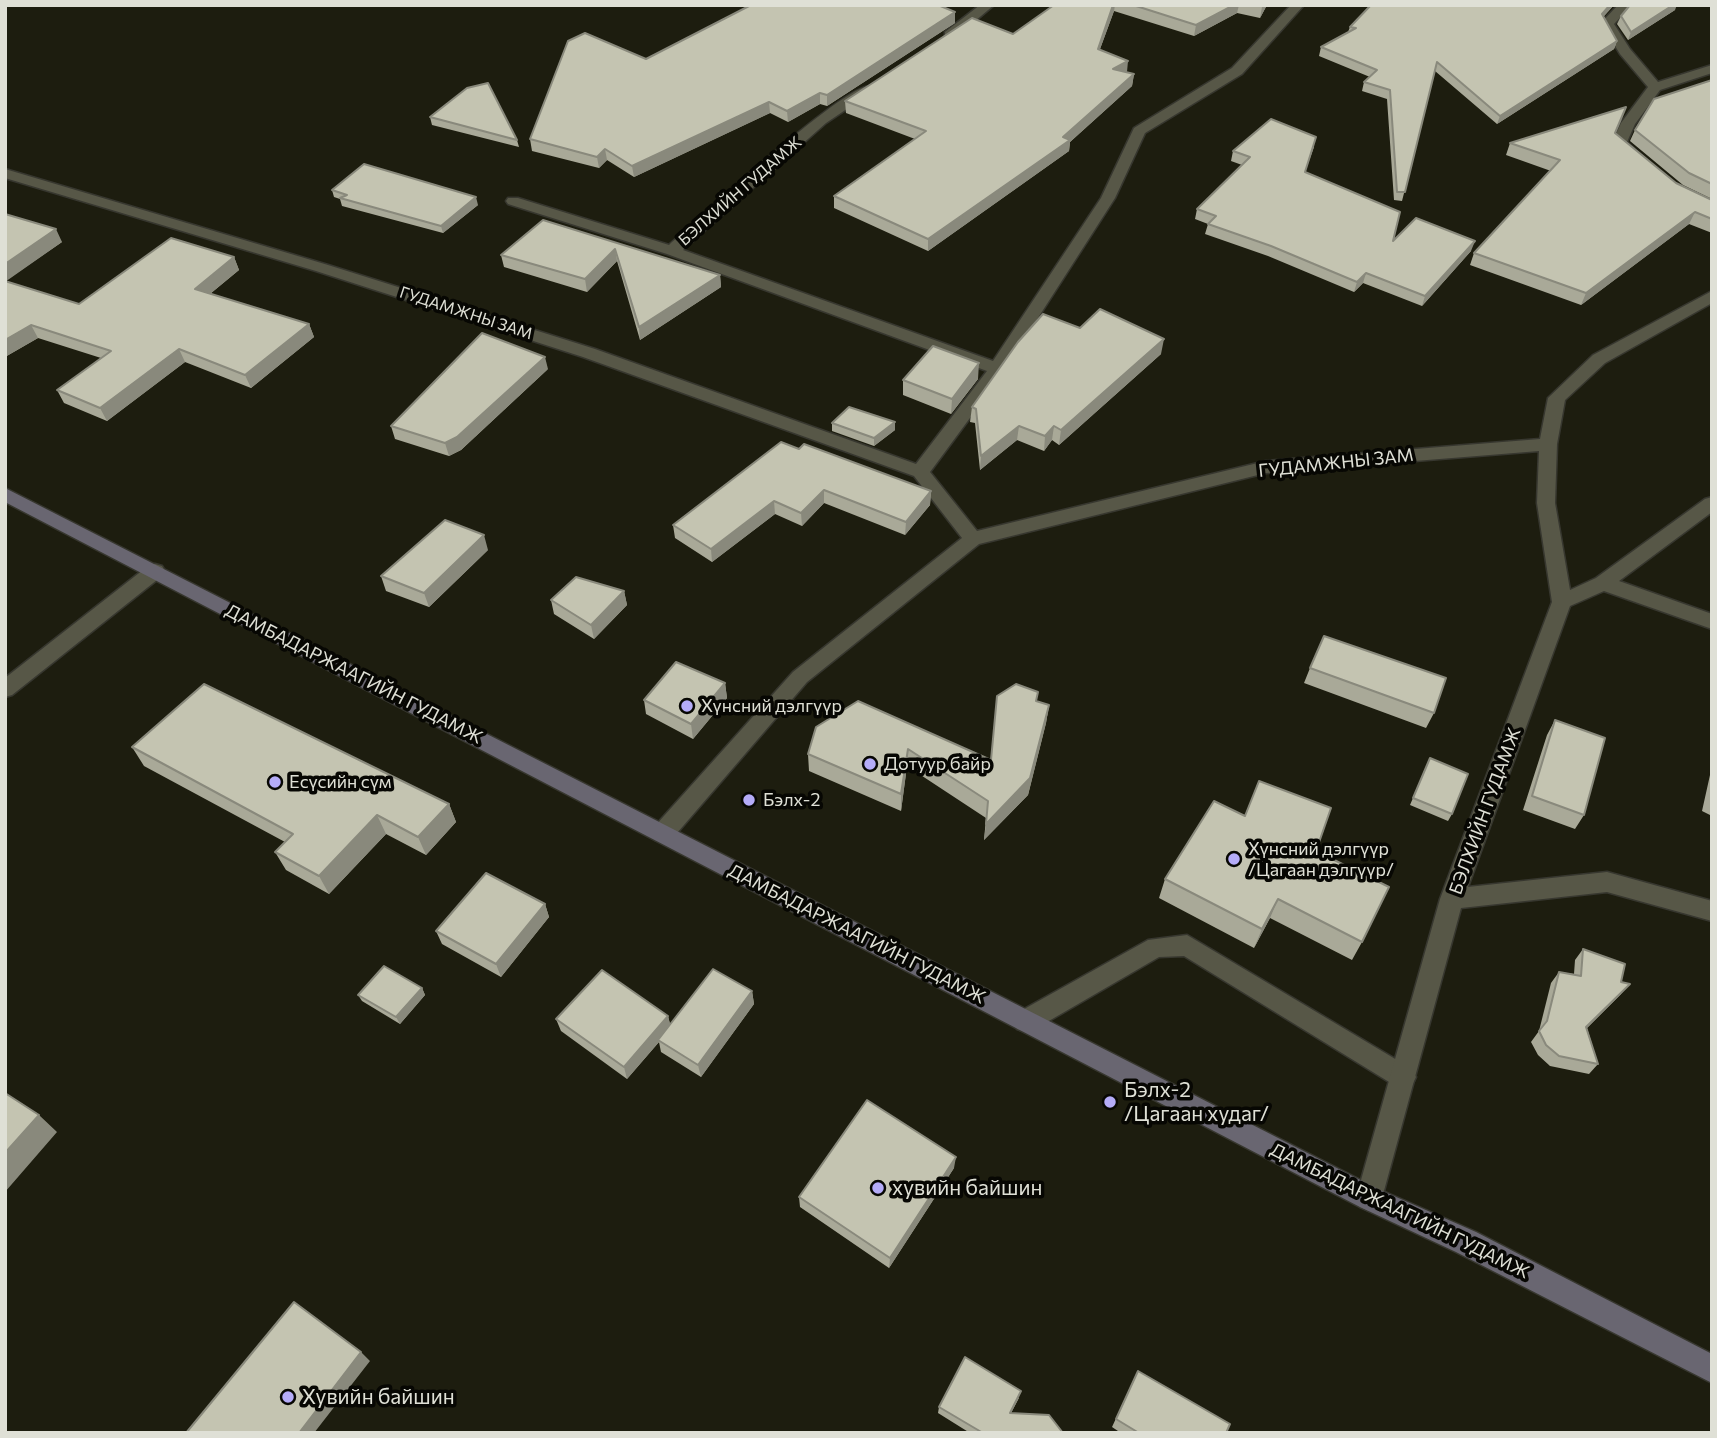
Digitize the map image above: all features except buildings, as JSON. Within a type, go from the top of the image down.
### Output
[{"type":"main road","name":"ДАМБАДАРЖААГИЙН ГУДАМЖ","points":[[5,494],[1369,1198],[1466,1242],[1712,1369]]},
{"type":"street","points":[[936,44],[971,21],[988,5]]},
{"type":"street","points":[[974,539],[920,472],[996,368],[1108,198],[1139,131],[1237,71],[1298,5]]},
{"type":"street","points":[[1626,5],[1607,23],[1625,51],[1655,87]]},
{"type":"street","points":[[1648,166],[1619,143],[1628,123],[1655,87],[1712,69]]},
{"type":"street","name":"БЭЛХИЙН ГУДАМЖ","points":[[879,82],[821,120],[671,251],[996,368]]},
{"type":"street","name":"ГУДАМЖНЫ ЗАМ","points":[[5,173],[321,268],[589,353],[920,472]]},
{"type":"street","points":[[513,201],[671,251]]},
{"type":"street","points":[[1712,296],[1599,359],[1557,398],[1548,444],[1546,503],[1562,602],[1603,583],[1712,503]]},
{"type":"street","name":"ГУДАМЖНЫ ЗАМ","points":[[663,833],[800,677],[974,539],[1266,467],[1548,444]]},
{"type":"street","points":[[5,689],[155,571]]},
{"type":"street","points":[[1603,583],[1712,622]]},
{"type":"street","name":"БЭЛХИЙН ГУДАМЖ","points":[[1369,1198],[1452,899],[1562,602]]},
{"type":"street","points":[[1452,899],[1607,882],[1712,911]]},
{"type":"street","points":[[1026,1021],[1156,947],[1186,945],[1403,1077]]},
{"type":"place","name":"Хүнсний дэлгүүр","points":[[687,706]]},
{"type":"place","name":"Дотуур байр","points":[[870,764]]},
{"type":"place","name":"Есүсийн сүм","points":[[275,782]]},
{"type":"place","name":"Бэлх-2","points":[[749,800]]},
{"type":"place","name":"Хүнсний дэлгүүр /Цагаан дэлгүүр/","points":[[1234,859]]},
{"type":"place","name":"Бэлх-2 /Цагаан худаг/","points":[[1110,1102]]},
{"type":"place","name":"хувийн байшин","points":[[878,1188]]},
{"type":"place","name":"Хувийн байшин","points":[[288,1397]]}]
